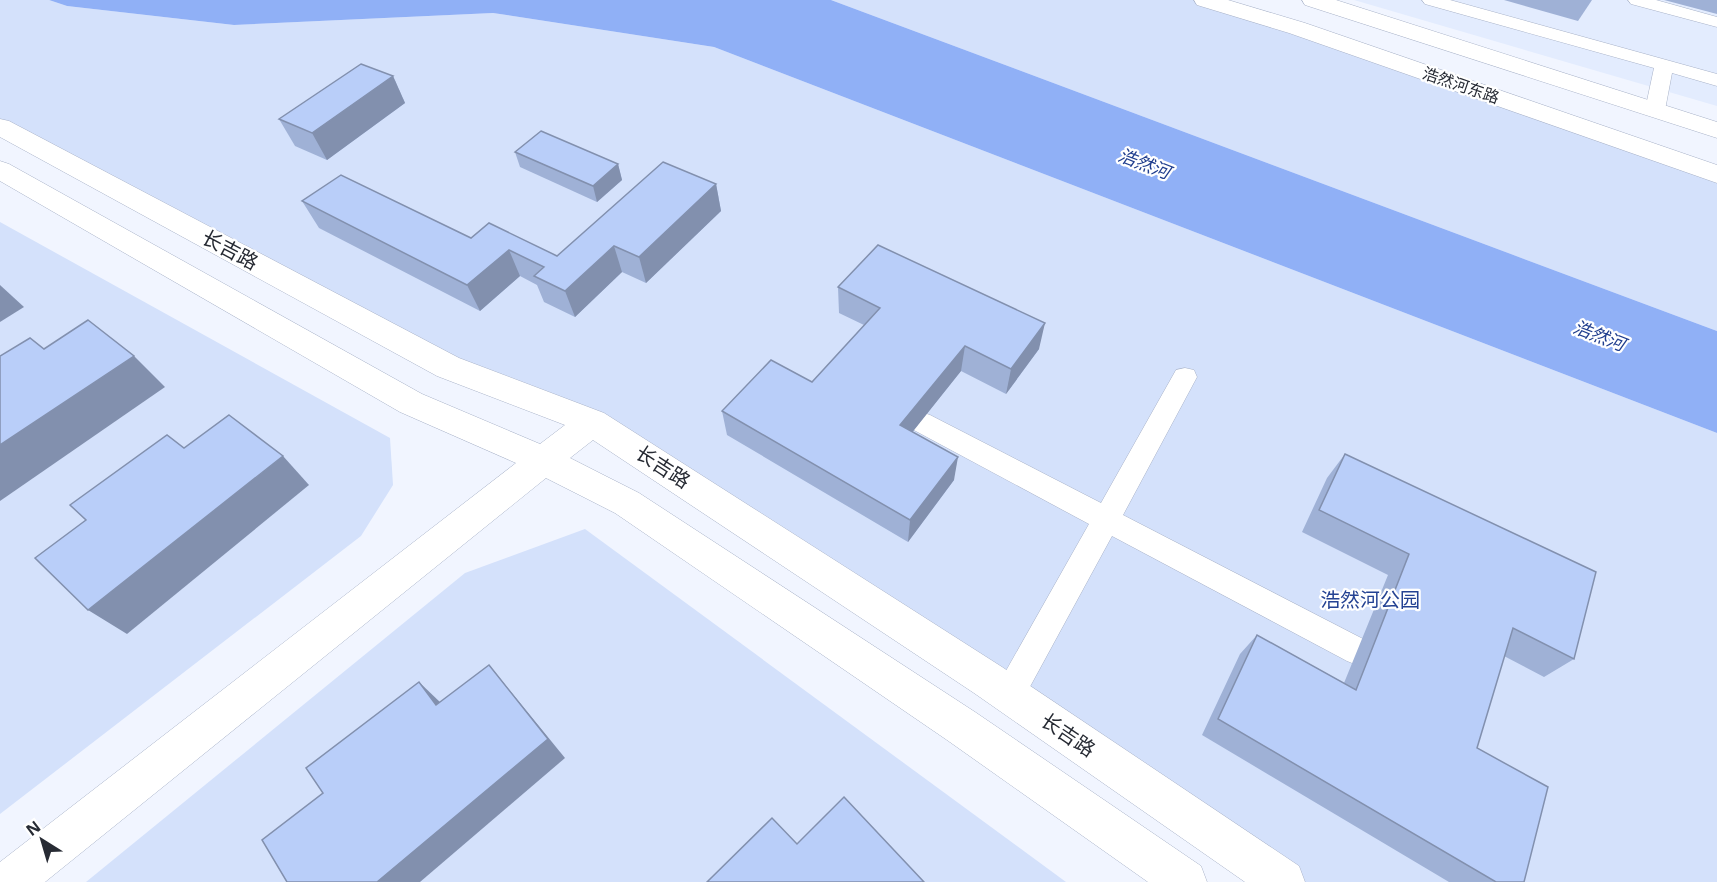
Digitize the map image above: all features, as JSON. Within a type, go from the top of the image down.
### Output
[{"type":"street","name":"浩然河东路","points":[[1205,0],[1297,28],[1717,174]]},
{"type":"street","name":"浩然河东路","points":[[1313,0],[1717,130]]},
{"type":"street","points":[[1431,0],[1717,80]]},
{"type":"street","points":[[1637,0],[1717,22]]},
{"type":"street","points":[[1655,110],[1665,65]]},
{"type":"street","name":"长吉路","points":[[0,127],[448,367],[592,422],[1009,695],[1283,882]]},
{"type":"street","points":[[0,170],[411,403],[543,460],[627,503],[961,726],[1185,882]]},
{"type":"street","points":[[1009,695],[1185,377]]},
{"type":"street","points":[[10,882],[592,422]]},
{"type":"street","points":[[921,422],[1357,651]]},
{"type":"shaded area","points":[[1354,0],[1717,0],[1717,106]]},
{"type":"green space","name":"浩然河公园","points":[[0,0],[49,0],[67,6],[234,25],[493,13],[714,47],[1717,433],[1717,882],[1283,882],[614,435],[448,367],[0,127]]},
{"type":"green space","points":[[831,0],[1205,0],[1717,174],[1717,331]]},
{"type":"green space","points":[[0,222],[390,438],[393,485],[361,536],[0,814]]},
{"type":"green space","points":[[585,529],[1066,882],[86,882],[465,573]]},
{"type":"water","name":"浩然河","points":[[49,0],[831,0],[1717,331],[1717,433],[714,47],[493,13],[234,25],[67,6]]},
{"type":"building","points":[[361,64],[393,76],[312,133],[279,119]]},
{"type":"building","points":[[541,131],[618,164],[593,186],[515,152]]},
{"type":"building","points":[[663,162],[716,184],[639,257],[614,246],[565,291],[534,276],[544,267],[509,250],[467,285],[302,201],[341,175],[471,238],[489,223],[557,256]]},
{"type":"building","points":[[878,245],[1045,323],[1011,369],[965,346],[900,425],[958,457],[910,520],[722,411],[771,360],[812,382],[880,308],[838,287]]},
{"type":"building","points":[[88,320],[134,356],[0,445],[0,356],[30,338],[44,349]]},
{"type":"building","points":[[229,415],[283,456],[88,610],[35,558],[86,520],[70,505],[167,435],[184,448]]},
{"type":"building","points":[[1345,454],[1596,572],[1574,659],[1513,628],[1477,748],[1548,787],[1524,882],[1496,882],[1218,719],[1257,635],[1356,690],[1409,554],[1319,510]]},
{"type":"building","points":[[489,665],[548,739],[377,882],[287,882],[262,840],[323,793],[306,768],[419,682],[436,705]]},
{"type":"building","points":[[844,797],[924,882],[707,882],[772,818],[797,844]]}]
